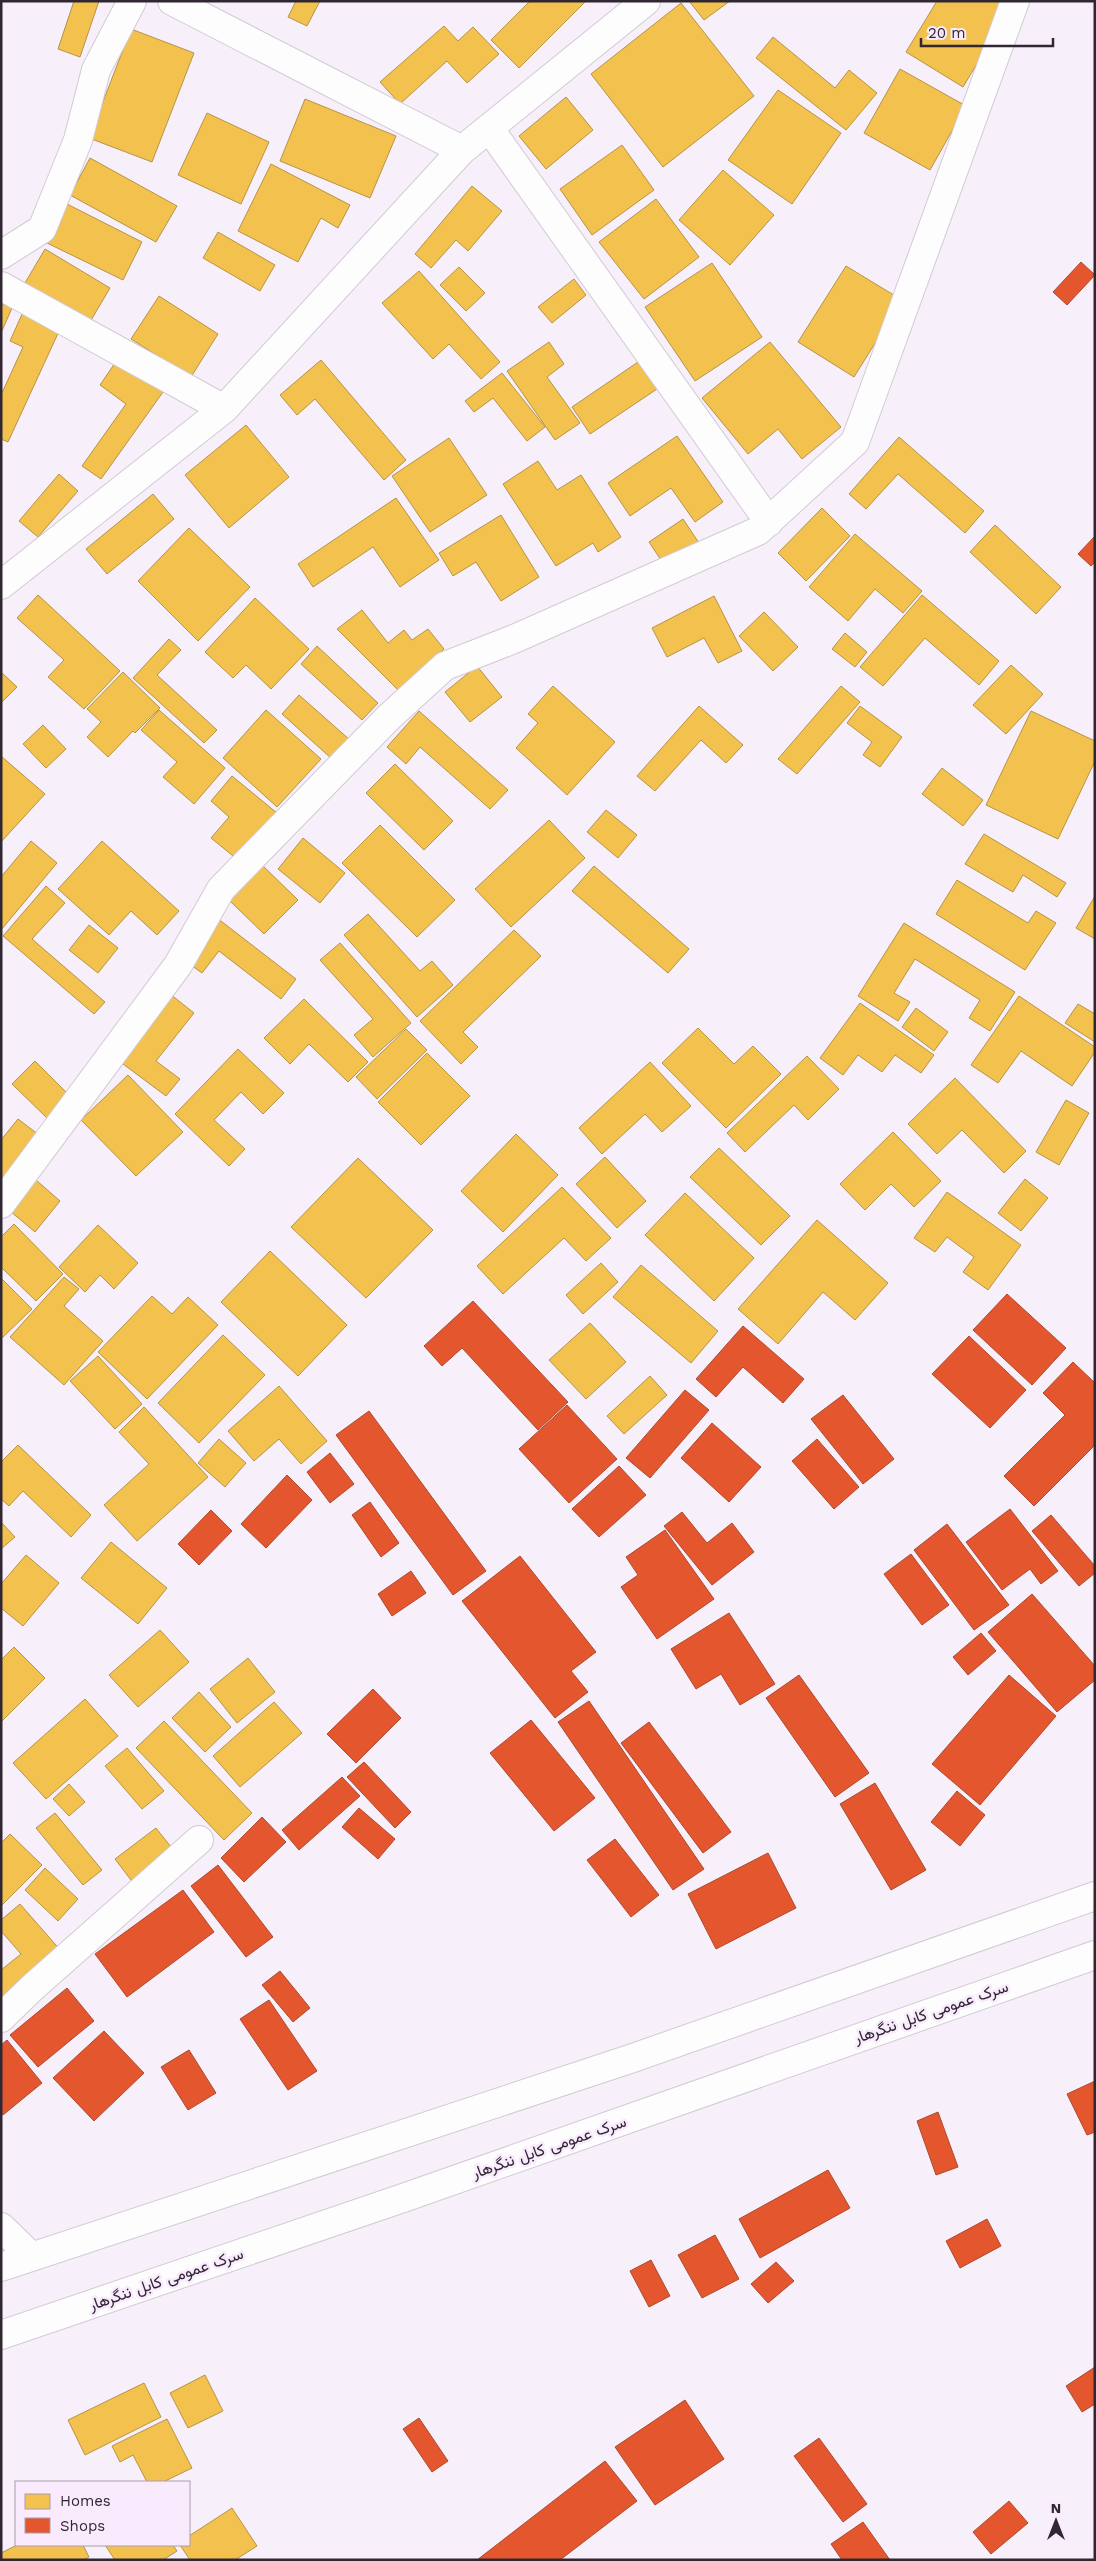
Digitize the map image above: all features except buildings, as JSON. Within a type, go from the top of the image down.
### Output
[{"type":"main road","points":[[1,255],[42,229],[78,140],[96,70],[132,1]]},
{"type":"main road","points":[[172,1],[462,150]]},
{"type":"main road","points":[[1,585],[224,409],[462,150],[646,1]]},
{"type":"main road","points":[[1,1204],[178,965],[221,888],[389,717],[445,666],[514,639],[758,531],[855,442],[1015,1]]},
{"type":"main road","points":[[489,128],[768,522]]},
{"type":"main road","points":[[1,286],[224,409]]},
{"type":"main road","points":[[1,2018],[33,1987],[199,1840]]},
{"type":"main road","points":[[1,2267],[630,2059],[1095,1896]]},
{"type":"main road","name":"سرک عمومی کابل ننگرهار","points":[[1,2335],[415,2194],[1095,1955]]},
{"type":"main road","points":[[1,2227],[31,2256]]}]
